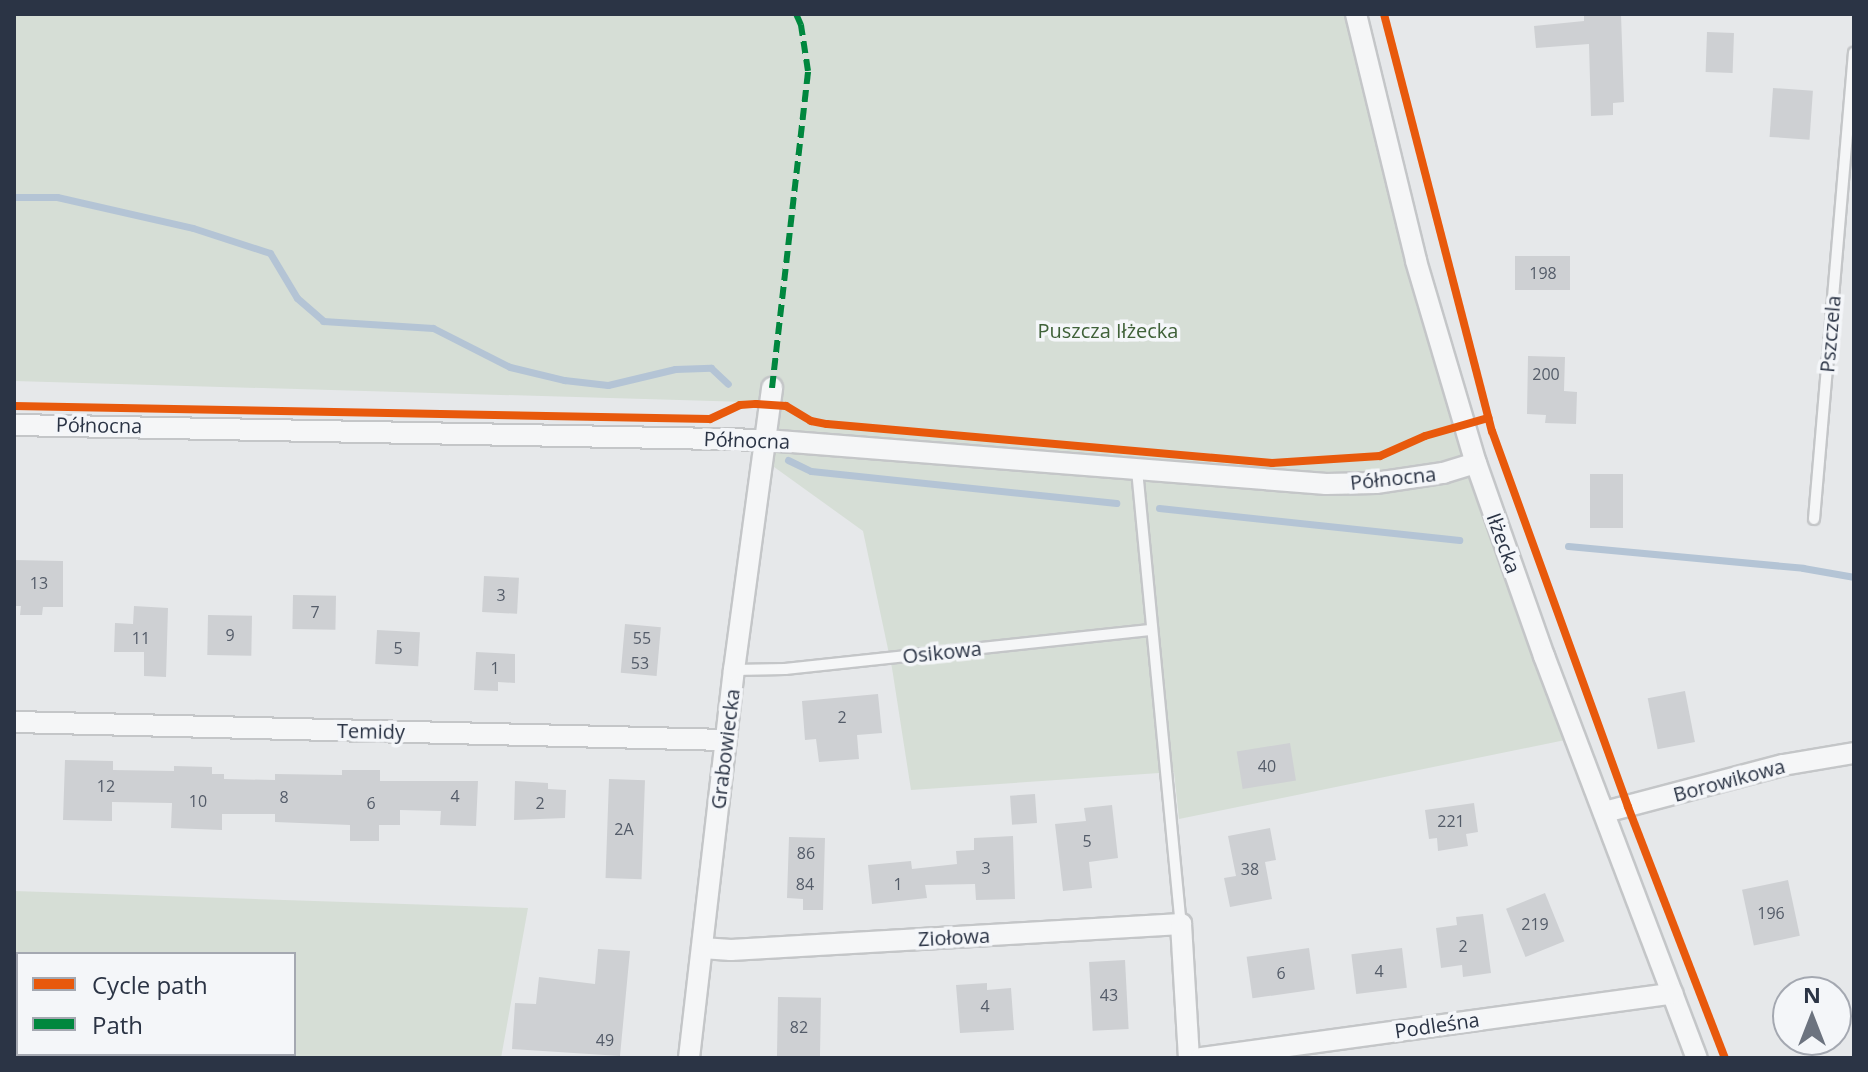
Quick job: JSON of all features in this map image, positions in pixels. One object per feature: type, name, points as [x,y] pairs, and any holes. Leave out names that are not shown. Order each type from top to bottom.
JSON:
[{"type":"street","name":"Iłżecka","points":[[1356,14],[1416,261],[1476,463],[1697,1058]]},
{"type":"street","name":"Grabowiecka","points":[[689,1058],[734,670],[772,388]]},
{"type":"street","name":"Północna","points":[[14,425],[766,440],[1326,484],[1376,483],[1443,473],[1476,463]]},
{"type":"street","name":"Temidy","points":[[15,722],[726,740]]},
{"type":"street","name":"Borowikowa","points":[[1605,812],[1783,765],[1854,753]]},
{"type":"street","name":"Ziołowa","points":[[702,948],[731,950],[1181,924]]},
{"type":"street","points":[[1181,924],[1189,1058]]},
{"type":"street","name":"Podleśna","points":[[1201,1058],[1673,993]]},
{"type":"lane","name":"Pszczela","points":[[1814,519],[1854,53]]},
{"type":"lane","points":[[1137,470],[1150,630],[1181,924]]},
{"type":"lane","name":"Osikowa","points":[[734,670],[785,669],[1150,630]]},
{"type":"green space","name":"Puszcza Iłżecka","points":[[14,14],[1356,14],[1416,261],[1575,738],[1179,819],[1174,772],[911,790],[892,668],[863,531],[763,459],[784,403],[14,381]]},
{"type":"green space","points":[[14,891],[528,908],[501,1058],[14,1058]]},
{"type":"building","points":[[1584,14],[1621,14],[1624,102],[1613,103],[1613,115],[1591,116],[1589,44],[1536,48],[1534,26],[1584,21]]},
{"type":"building","points":[[1707,32],[1734,33],[1733,73],[1706,72]]},
{"type":"building","points":[[1773,88],[1813,91],[1809,140],[1770,137]]},
{"type":"building","points":[[1515,256],[1570,256],[1570,290],[1515,290]]},
{"type":"building","points":[[1528,356],[1565,357],[1564,391],[1577,392],[1576,424],[1545,423],[1546,415],[1527,414]]},
{"type":"building","points":[[1590,474],[1623,474],[1623,528],[1590,528]]},
{"type":"building","points":[[14,560],[63,561],[63,607],[43,607],[42,615],[20,615],[21,606],[14,606]]},
{"type":"building","points":[[484,576],[519,578],[517,614],[482,612]]},
{"type":"building","points":[[293,595],[336,596],[335,630],[292,629]]},
{"type":"building","points":[[134,606],[168,608],[166,677],[144,676],[144,652],[114,652],[115,623],[133,624]]},
{"type":"building","points":[[208,615],[252,616],[251,656],[207,655]]},
{"type":"building","points":[[625,624],[661,627],[657,676],[621,673]]},
{"type":"building","points":[[377,630],[420,632],[418,666],[375,664]]},
{"type":"building","points":[[476,652],[515,654],[515,683],[498,682],[498,691],[474,690]]},
{"type":"building","points":[[1685,691],[1695,742],[1658,749],[1648,698]]},
{"type":"building","points":[[878,694],[882,733],[857,735],[859,759],[819,762],[816,739],[805,740],[802,701]]},
{"type":"building","points":[[1290,743],[1296,781],[1243,789],[1237,751]]},
{"type":"building","points":[[65,760],[113,761],[113,770],[174,771],[174,766],[212,767],[212,774],[224,774],[224,779],[275,780],[275,774],[342,775],[342,770],[380,770],[380,781],[478,781],[476,826],[440,825],[441,811],[400,810],[400,825],[379,825],[379,841],[350,841],[350,825],[275,822],[275,814],[222,814],[222,830],[171,828],[172,803],[112,802],[112,821],[63,820]]},
{"type":"building","points":[[609,779],[645,780],[642,879],[606,878]]},
{"type":"building","points":[[515,781],[548,783],[548,789],[566,790],[565,818],[514,820]]},
{"type":"building","points":[[1035,794],[1037,823],[1012,825],[1010,796]]},
{"type":"building","points":[[1474,803],[1478,832],[1466,834],[1468,846],[1438,851],[1437,838],[1429,839],[1425,810]]},
{"type":"building","points":[[1112,805],[1118,858],[1089,862],[1092,888],[1063,891],[1055,824],[1086,821],[1084,808]]},
{"type":"building","points":[[1270,828],[1276,860],[1265,862],[1272,899],[1230,907],[1224,878],[1236,876],[1228,836]]},
{"type":"building","points":[[1013,836],[1015,899],[976,900],[975,884],[925,885],[927,898],[872,904],[868,865],[911,861],[912,869],[957,864],[956,851],[974,850],[974,838]]},
{"type":"building","points":[[789,837],[825,838],[823,910],[803,910],[803,899],[787,898]]},
{"type":"building","points":[[1788,880],[1800,936],[1754,946],[1742,890]]},
{"type":"building","points":[[1545,893],[1564,941],[1526,957],[1506,909]]},
{"type":"building","points":[[1483,914],[1491,973],[1463,977],[1462,965],[1441,968],[1436,928],[1457,925],[1456,917]]},
{"type":"building","points":[[1309,948],[1315,990],[1252,998],[1247,957]]},
{"type":"building","points":[[1402,948],[1407,988],[1356,994],[1351,954]]},
{"type":"building","points":[[598,949],[630,951],[620,1056],[512,1049],[515,1003],[536,1004],[539,977],[595,984]]},
{"type":"building","points":[[1125,960],[1129,1029],[1093,1031],[1089,962]]},
{"type":"building","points":[[987,983],[987,990],[1011,988],[1014,1030],[960,1033],[956,985]]},
{"type":"building","points":[[778,997],[821,998],[820,1058],[777,1057]]},
{"type":"waterway","points":[[14,197],[57,197],[193,228],[270,253],[297,298],[323,321],[433,328],[510,367],[564,380],[608,385],[675,369],[711,368],[728,384]]},
{"type":"waterway","points":[[788,460],[811,471],[1116,503]]},
{"type":"waterway","points":[[1159,508],[1459,540]]},
{"type":"waterway","points":[[1568,546],[1803,568],[1854,577]]},
{"type":"marked path","points":[[772,388],[808,71],[801,25],[796,14]]},
{"type":"cycle path","points":[[1384,14],[1492,431],[1628,807],[1725,1058]]},
{"type":"cycle path","points":[[14,406],[710,419],[740,405],[756,404],[786,406],[811,421],[827,424],[1272,463],[1380,456],[1425,436],[1488,418]]}]
